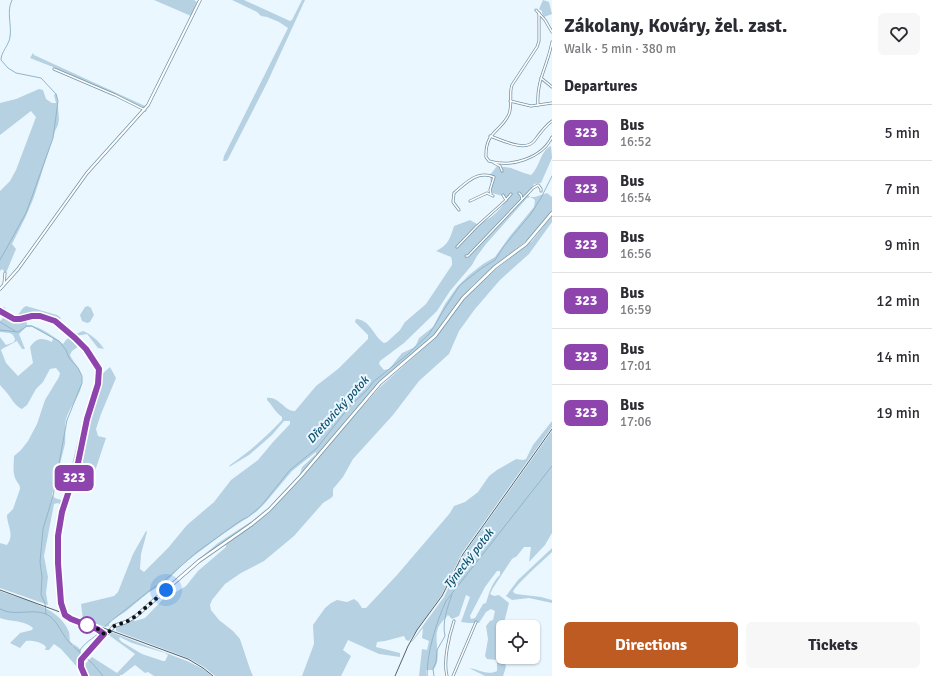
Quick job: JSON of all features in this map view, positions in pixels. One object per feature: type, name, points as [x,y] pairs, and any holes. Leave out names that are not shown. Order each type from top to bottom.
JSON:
[{"type":"main road","points":[[85,676],[80,665],[83,658],[104,634],[108,633],[114,626],[126,622],[136,616],[199,561],[252,524],[269,510],[301,476],[380,383],[435,336],[463,298],[495,267],[526,244],[552,213]]},
{"type":"street","points":[[0,289],[18,269],[88,173],[145,110],[153,98],[200,0]]},
{"type":"street","points":[[536,10],[552,32]]},
{"type":"street","points":[[502,171],[500,166],[488,160],[486,155],[490,136],[509,114],[512,85],[535,51],[538,44],[539,13]]},
{"type":"street","points":[[538,105],[538,86],[552,42]]},
{"type":"street","points":[[54,69],[145,110]]},
{"type":"street","points":[[541,78],[552,87]]},
{"type":"street","points":[[510,101],[531,106],[552,104]]},
{"type":"street","points":[[490,136],[518,146],[528,146],[534,142],[539,134],[552,121]]},
{"type":"street","points":[[491,162],[500,163],[530,158],[549,144],[552,137]]},
{"type":"street","points":[[459,210],[453,202],[454,193],[476,176],[486,174],[494,177],[490,190],[492,195],[487,193],[482,194],[470,201]]},
{"type":"street","points":[[466,256],[468,256],[536,186],[540,187],[541,191]]},
{"type":"street","points":[[519,193],[522,199]]},
{"type":"street","points":[[457,247],[511,194]]},
{"type":"street","points":[[503,195],[506,198],[505,201]]},
{"type":"street","points":[[4,286],[5,273]]},
{"type":"street","points":[[0,311],[14,319],[40,316],[55,321],[86,349],[99,369],[98,384],[87,419],[78,463],[62,512],[58,536],[58,563],[61,603],[65,615],[71,619],[97,629],[104,634]]},
{"type":"street","points":[[448,676],[445,667],[454,620]]},
{"type":"street","points":[[454,676],[476,622]]},
{"type":"shaded area","points":[[154,0],[194,0],[197,2],[191,16]]},
{"type":"shaded area","points":[[232,0],[244,0],[290,21],[292,20],[302,0],[305,0],[267,83],[228,159],[223,161],[224,156],[288,28],[279,22],[261,16],[257,12]]},
{"type":"shaded area","points":[[543,0],[549,2],[552,14],[544,17],[542,11],[539,9]]},
{"type":"shaded area","points":[[33,53],[34,55],[145,106],[144,108],[30,58]]},
{"type":"shaded area","points":[[39,89],[43,90],[46,99],[52,103],[56,103],[54,95],[56,93],[59,119],[58,125],[34,197],[12,244],[16,249],[6,273],[2,269],[0,271],[0,191],[10,181],[16,170],[36,117],[31,111],[0,135],[0,103],[16,99]]},
{"type":"shaded area","points":[[551,146],[552,158],[541,183],[534,184],[528,195],[530,197],[535,197],[547,193],[552,197],[552,211],[530,238],[494,266],[473,285],[454,307],[434,335],[378,385],[281,496],[252,523],[193,564],[218,543],[252,521],[269,507],[300,474],[302,467],[316,454],[316,452],[292,471],[256,512],[223,534],[183,564],[167,581],[148,593],[125,612],[112,620],[109,626],[105,627],[83,619],[81,604],[114,596],[118,592],[133,554],[146,531],[141,554],[140,569],[144,572],[168,548],[187,525],[214,502],[231,480],[258,460],[290,424],[290,421],[284,421],[272,435],[249,455],[229,467],[257,444],[282,420],[282,417],[277,413],[267,398],[275,399],[291,411],[295,411],[316,386],[338,369],[368,339],[368,335],[355,322],[356,319],[365,322],[380,340],[384,343],[387,342],[400,330],[405,322],[426,304],[452,265],[451,257],[436,251],[448,241],[454,226],[470,220],[477,224],[486,221],[497,212],[506,201],[506,197],[492,193],[490,175],[497,166],[511,168],[531,175],[547,148]],"holes":[[[530,197],[534,199],[534,207],[495,257],[469,275],[457,287],[445,304],[433,327],[419,338],[413,348],[402,353],[389,369],[384,370],[379,364],[380,361],[404,343],[437,311],[450,291],[472,265],[486,244],[527,198]]]},
{"type":"shaded area","points":[[552,215],[552,222],[529,254],[500,280],[475,309],[459,331],[449,354],[419,381],[393,415],[353,459],[343,477],[333,489],[333,496],[323,503],[294,536],[264,561],[241,573],[225,584],[212,600],[210,605],[211,610],[219,620],[233,631],[240,639],[253,676],[215,676],[204,667],[188,658],[116,631],[116,627],[118,626],[133,620],[135,621],[145,618],[169,593],[176,592],[186,586],[198,571],[226,547],[226,545],[224,545],[225,544],[253,525],[270,511],[302,477],[380,387],[436,337],[464,299],[496,269],[532,241]]},
{"type":"shaded area","points":[[26,306],[57,315],[61,318],[58,320],[73,333],[76,334],[83,331],[95,338],[104,349],[98,348],[87,334],[76,336],[96,360],[99,369],[74,337],[58,323],[41,316],[13,319],[0,311],[0,308],[4,307],[16,316]]},
{"type":"shaded area","points":[[88,306],[91,308],[94,315],[90,322],[87,323],[82,321],[80,315],[85,307]]},
{"type":"shaded area","points":[[4,317],[17,320],[26,320],[27,325],[41,329],[63,344],[70,337],[79,346],[72,351],[70,355],[81,373],[82,380],[78,395],[66,419],[65,444],[52,495],[61,500],[64,497],[86,408],[86,414],[69,486],[57,527],[61,505],[58,503],[54,504],[44,556],[48,577],[46,593],[48,605],[0,588],[0,543],[7,545],[9,541],[11,534],[7,515],[13,509],[20,489],[14,474],[14,456],[28,441],[37,424],[45,400],[60,373],[56,368],[50,369],[27,405],[22,409],[17,406],[0,385],[0,337],[6,345],[14,342],[15,339],[10,333],[0,332],[0,321]],"holes":[[[26,327],[32,327],[53,338],[52,342],[45,339],[40,339],[32,344],[30,347],[33,363],[18,376],[6,363],[1,350],[17,341],[22,349],[25,349],[19,334]]]},
{"type":"shaded area","points":[[110,367],[116,378],[96,429],[98,436],[106,438],[88,492],[78,487],[71,486],[78,463],[87,419],[100,376]]},
{"type":"shaded area","points":[[552,421],[552,427],[462,553],[441,596],[409,641],[406,640],[404,636],[377,642],[376,647],[400,653],[400,657],[379,654],[348,640],[343,650],[351,656],[341,676],[302,676],[314,644],[313,625],[325,608],[337,600],[347,602],[354,599],[362,608],[366,608],[397,575],[450,513],[454,506],[465,502],[478,492],[489,476],[497,470],[516,459],[526,459],[533,445]]},
{"type":"shaded area","points":[[552,431],[552,533],[545,545],[529,562],[531,547],[524,547],[517,556],[512,559],[490,594],[494,596],[499,595],[509,603],[505,620],[496,620],[496,660],[487,659],[485,656],[488,639],[486,626],[493,620],[495,611],[491,609],[486,612],[479,623],[461,622],[470,597],[466,595],[459,616],[452,619],[448,615],[438,628],[438,656],[436,666],[433,670],[426,670],[426,676],[419,676],[422,649],[427,650],[429,641],[422,638],[423,628],[411,642],[444,597],[464,554]],"holes":[[[497,571],[500,571],[500,575],[493,584],[486,603],[483,604],[475,618],[471,619],[470,616],[485,587]]]},
{"type":"shaded area","points":[[552,548],[552,552],[515,588],[513,592],[516,594],[552,600],[552,603],[529,598],[512,600],[506,596],[518,580]]},
{"type":"shaded area","points":[[0,591],[39,605],[57,616],[64,623],[69,632],[70,641],[81,651],[77,664],[78,668],[61,649],[54,644],[49,650],[45,650],[46,647],[44,645],[34,641],[26,641],[20,648],[10,643],[20,633],[32,630],[33,628],[22,622],[0,618]]},
{"type":"shaded area","points":[[111,632],[187,661],[203,669],[212,676],[154,676],[148,672],[145,673],[135,665],[120,676],[87,676],[84,665],[92,657],[117,673],[135,654],[110,636]],"holes":[[[120,637],[132,643],[165,653],[168,655],[165,661],[163,661],[142,654],[119,639]]]},
{"type":"shaded area","points":[[497,664],[505,664],[506,667],[503,676],[485,676],[469,668],[487,673],[497,671]]},
{"type":"waterway","points":[[0,260],[26,213],[33,194],[53,138],[58,101],[56,94],[41,78],[16,73],[8,68],[1,60],[2,54],[10,37],[9,9],[12,0]]},
{"type":"waterway","name":"Dřetovický potok","points":[[105,626],[165,580],[197,552],[240,521],[248,517],[261,506],[290,470],[317,448],[349,407],[368,389],[373,382],[407,355],[429,334],[460,285],[495,260],[504,246],[530,215],[541,198],[552,176]]},
{"type":"waterway","points":[[0,322],[15,331]]},
{"type":"waterway","points":[[0,330],[18,332],[27,326],[32,326],[59,341],[82,376],[82,383],[67,420],[53,496],[43,529],[40,562],[42,577],[41,595],[45,603],[46,614]]},
{"type":"waterway","name":"Týnecký potok","points":[[427,676],[427,667],[433,638],[446,601],[552,466]]},
{"type":"waterway","points":[[434,676],[433,669],[436,662],[437,650],[445,636],[445,621],[452,595]]},
{"type":"waterway","points":[[0,609],[17,613],[41,612],[46,614],[54,620],[72,645]]},
{"type":"waterway","name":"Dřetovický potok","points":[[79,652],[100,632]]},
{"type":"waterway","points":[[74,647],[93,664],[103,676]]},
{"type":"railway","points":[[395,676],[408,646],[417,630],[442,596],[463,554],[552,429]]},
{"type":"railway","points":[[0,590],[188,659],[213,676]]},
{"type":"bus line","name":"323","points":[[0,311],[14,319],[40,316],[55,321],[86,349],[99,369],[100,376],[87,419],[78,463],[62,512],[58,545],[59,587],[61,603],[65,615],[71,619],[100,630],[104,634],[81,660],[80,663],[85,676]]},
{"type":"route","points":[[87,625],[86,624],[100,630],[104,634],[108,633],[114,626],[126,622],[136,616],[166,590]]}]
